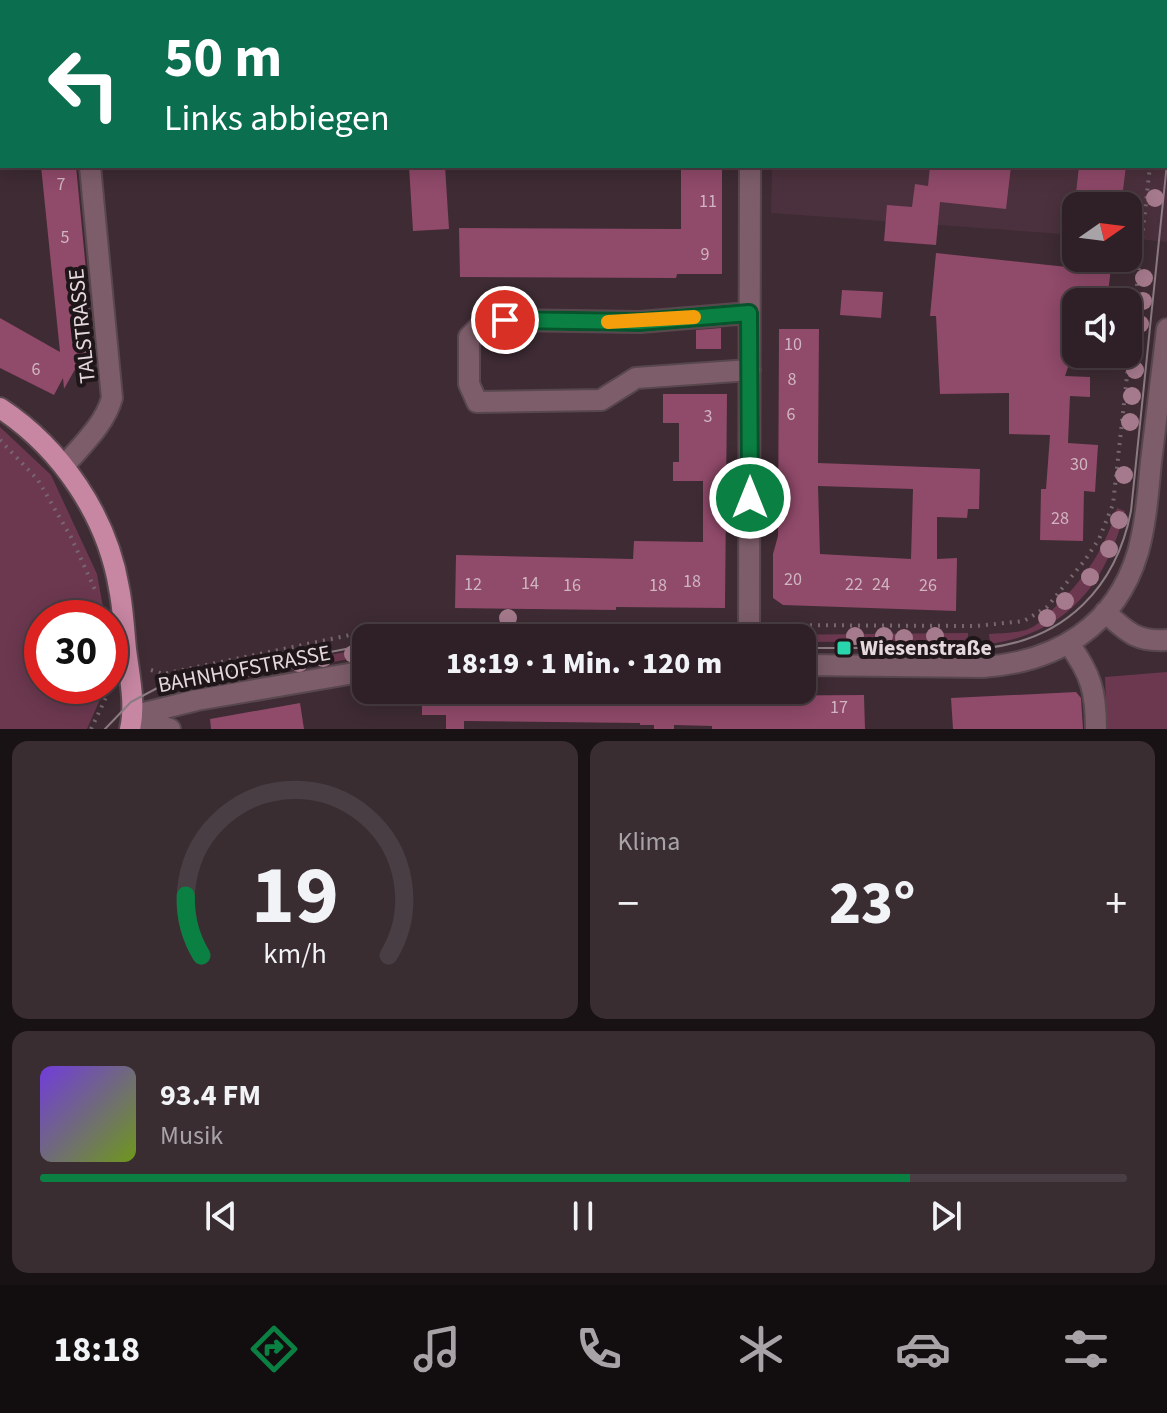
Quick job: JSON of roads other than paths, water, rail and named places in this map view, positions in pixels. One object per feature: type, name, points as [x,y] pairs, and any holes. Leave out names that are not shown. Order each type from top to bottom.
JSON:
[{"type":"main road","points":[[0,408],[16,419],[64,466],[93,511],[108,546],[119,586],[121,676],[131,722]]},
{"type":"street","name":"TALSTRASSE","points":[[64,466],[101,421],[112,398],[90,168]]},
{"type":"street","points":[[750,168],[750,624]]},
{"type":"street","points":[[749,313],[640,322],[505,320],[480,326],[469,337],[469,384],[477,402],[601,400],[636,378],[750,370]]},
{"type":"street","points":[[816,665],[999,666],[1039,658],[1069,644],[1087,630],[1124,587],[1141,541],[1167,329]]},
{"type":"street","points":[[1105,612],[1136,637],[1146,641],[1167,640]]},
{"type":"street","points":[[1069,644],[1080,658],[1093,687],[1096,729]]},
{"type":"street","name":"BAHNHOFSTRASSE","points":[[131,722],[211,697],[352,673]]},
{"type":"street","points":[[131,722],[170,729]]},
{"type":"tram line","points":[[816,648],[987,648],[1015,643],[1063,621],[1083,605],[1099,586],[1124,539],[1131,511],[1166,168]]},
{"type":"tram line","points":[[105,729],[131,702],[163,685],[352,648]]},
{"type":"place","name":"Wiesenstraße","points":[[844,648]]}]
